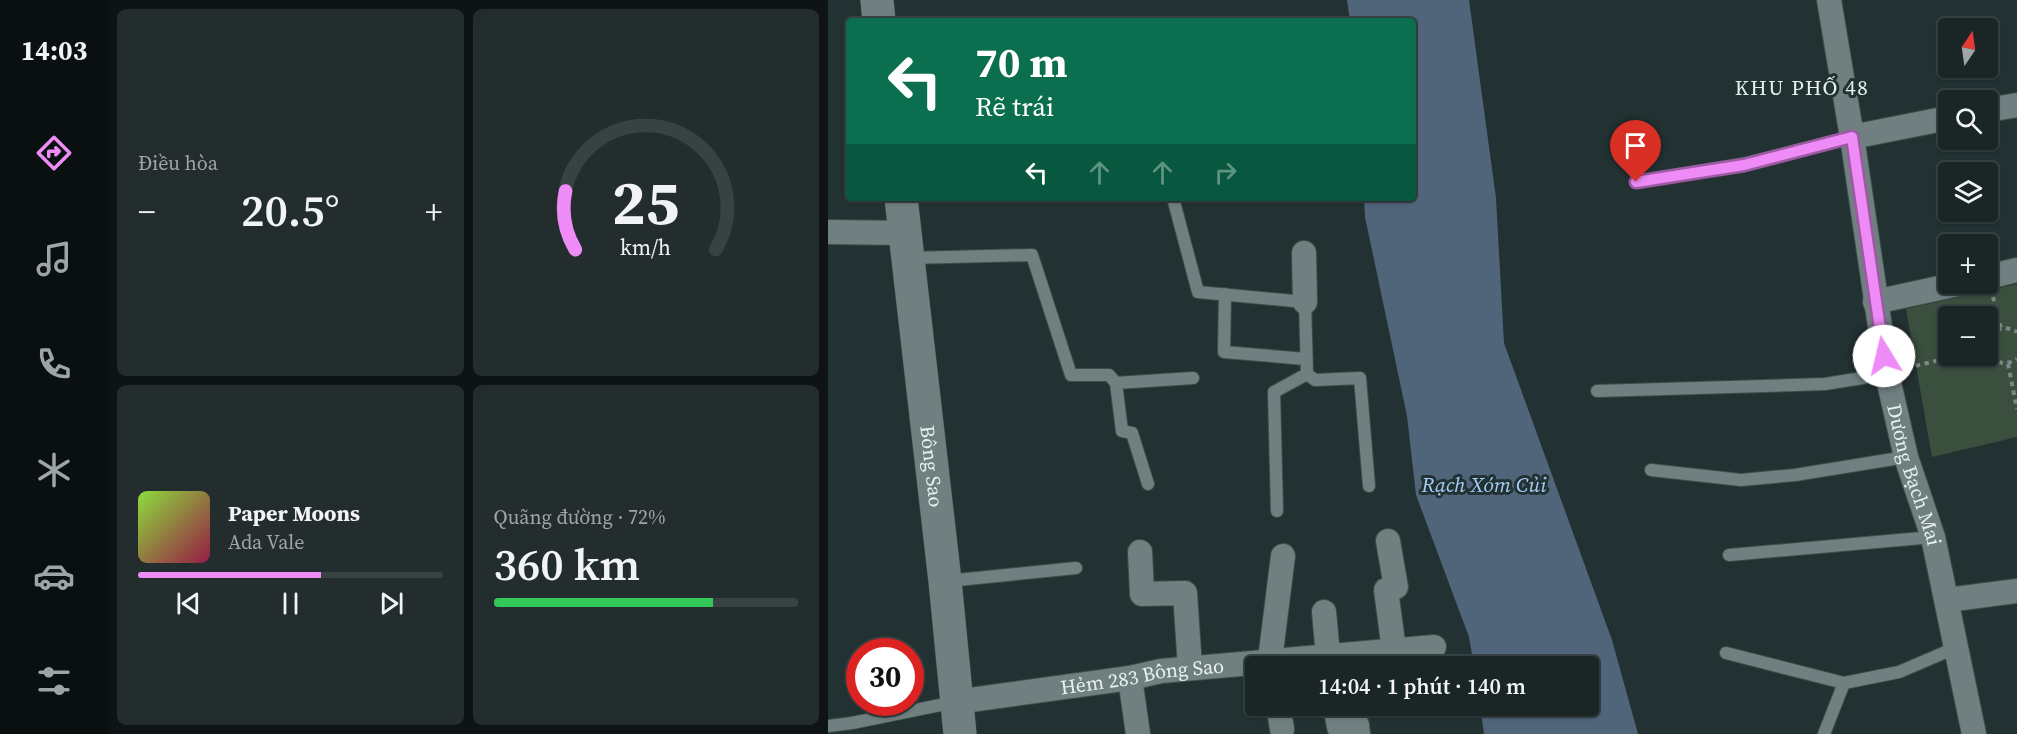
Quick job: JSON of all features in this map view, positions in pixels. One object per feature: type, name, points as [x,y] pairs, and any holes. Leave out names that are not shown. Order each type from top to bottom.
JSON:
[{"type":"street","points":[[876,0],[879,18]]},
{"type":"street","name":"Dương Bạch Mai","points":[[1828,0],[1852,137],[1887,374],[1906,458],[1933,537],[1974,734]]},
{"type":"street","points":[[1998,108],[2017,105]]},
{"type":"street","points":[[1852,137],[1938,120]]},
{"type":"street","name":"Bông Sao","points":[[901,201],[945,581],[960,734]]},
{"type":"street","points":[[828,232],[907,246]]},
{"type":"street","points":[[1304,253],[1305,302]]},
{"type":"street","points":[[1998,275],[2017,270]]},
{"type":"street","points":[[1875,302],[1938,288]]},
{"type":"street","points":[[1388,541],[1396,587],[1386,590],[1394,650]]},
{"type":"street","points":[[1140,552],[1142,594],[1185,593],[1190,668]]},
{"type":"street","points":[[1271,656],[1283,556]]},
{"type":"street","points":[[1947,600],[2017,591]]},
{"type":"street","points":[[1324,612],[1328,656]]},
{"type":"street","name":"Hẻm 283 Bông Sao","points":[[1354,656],[1434,647]]},
{"type":"street","name":"Hẻm 283 Bông Sao","points":[[956,702],[1130,678],[1161,671],[1245,665]]},
{"type":"street","points":[[1130,678],[1138,734]]},
{"type":"street","points":[[1280,716],[1282,729]]},
{"type":"street","points":[[1337,716],[1339,727],[1357,724],[1358,734]]},
{"type":"lane","points":[[1636,182],[1744,165],[1852,137]]},
{"type":"lane","points":[[1174,201],[1198,292],[1305,302],[1307,374],[1315,380],[1360,378],[1369,486]]},
{"type":"lane","points":[[907,246],[1032,255],[1071,375],[1109,375],[1116,383],[1122,431],[1132,434],[1148,484]]},
{"type":"lane","points":[[1225,294],[1224,352],[1306,359]]},
{"type":"lane","points":[[1277,512],[1274,392],[1307,374]]},
{"type":"lane","points":[[1597,391],[1825,384],[1887,374]]},
{"type":"lane","points":[[1116,383],[1193,378]]},
{"type":"lane","points":[[1651,470],[1741,480],[1806,474],[1906,458]]},
{"type":"lane","points":[[1729,555],[1933,537]]},
{"type":"lane","points":[[945,581],[1076,568]]},
{"type":"lane","points":[[1726,653],[1844,683],[1899,672],[1955,648]]},
{"type":"lane","points":[[1824,734],[1844,683]]},
{"type":"lane","points":[[828,726],[956,702]]},
{"type":"path","points":[[1992,294],[2001,328]]},
{"type":"path","points":[[1998,330],[2011,328],[2017,332]]},
{"type":"path","points":[[1998,362],[2008,364],[2017,359]]},
{"type":"path","points":[[1887,374],[1938,361]]},
{"type":"path","points":[[2008,364],[2017,409]]},
{"type":"green space","points":[[2017,284],[2017,437],[1932,457],[1906,309],[1973,294],[1998,294],[1998,288]]},
{"type":"water","name":"Rạch Xóm Củi","points":[[1347,0],[1469,0],[1496,198],[1504,343],[1612,640],[1638,734],[1484,734],[1482,716],[1599,716],[1599,656],[1472,656],[1469,637],[1416,495],[1407,416],[1365,217],[1364,201],[1416,201],[1416,18],[1350,18]]},
{"type":"district","name":"KHU PHỐ 48","points":[[1802,88]]},
{"type":"route","points":[[1636,182],[1744,165],[1852,137],[1884,356]]}]
